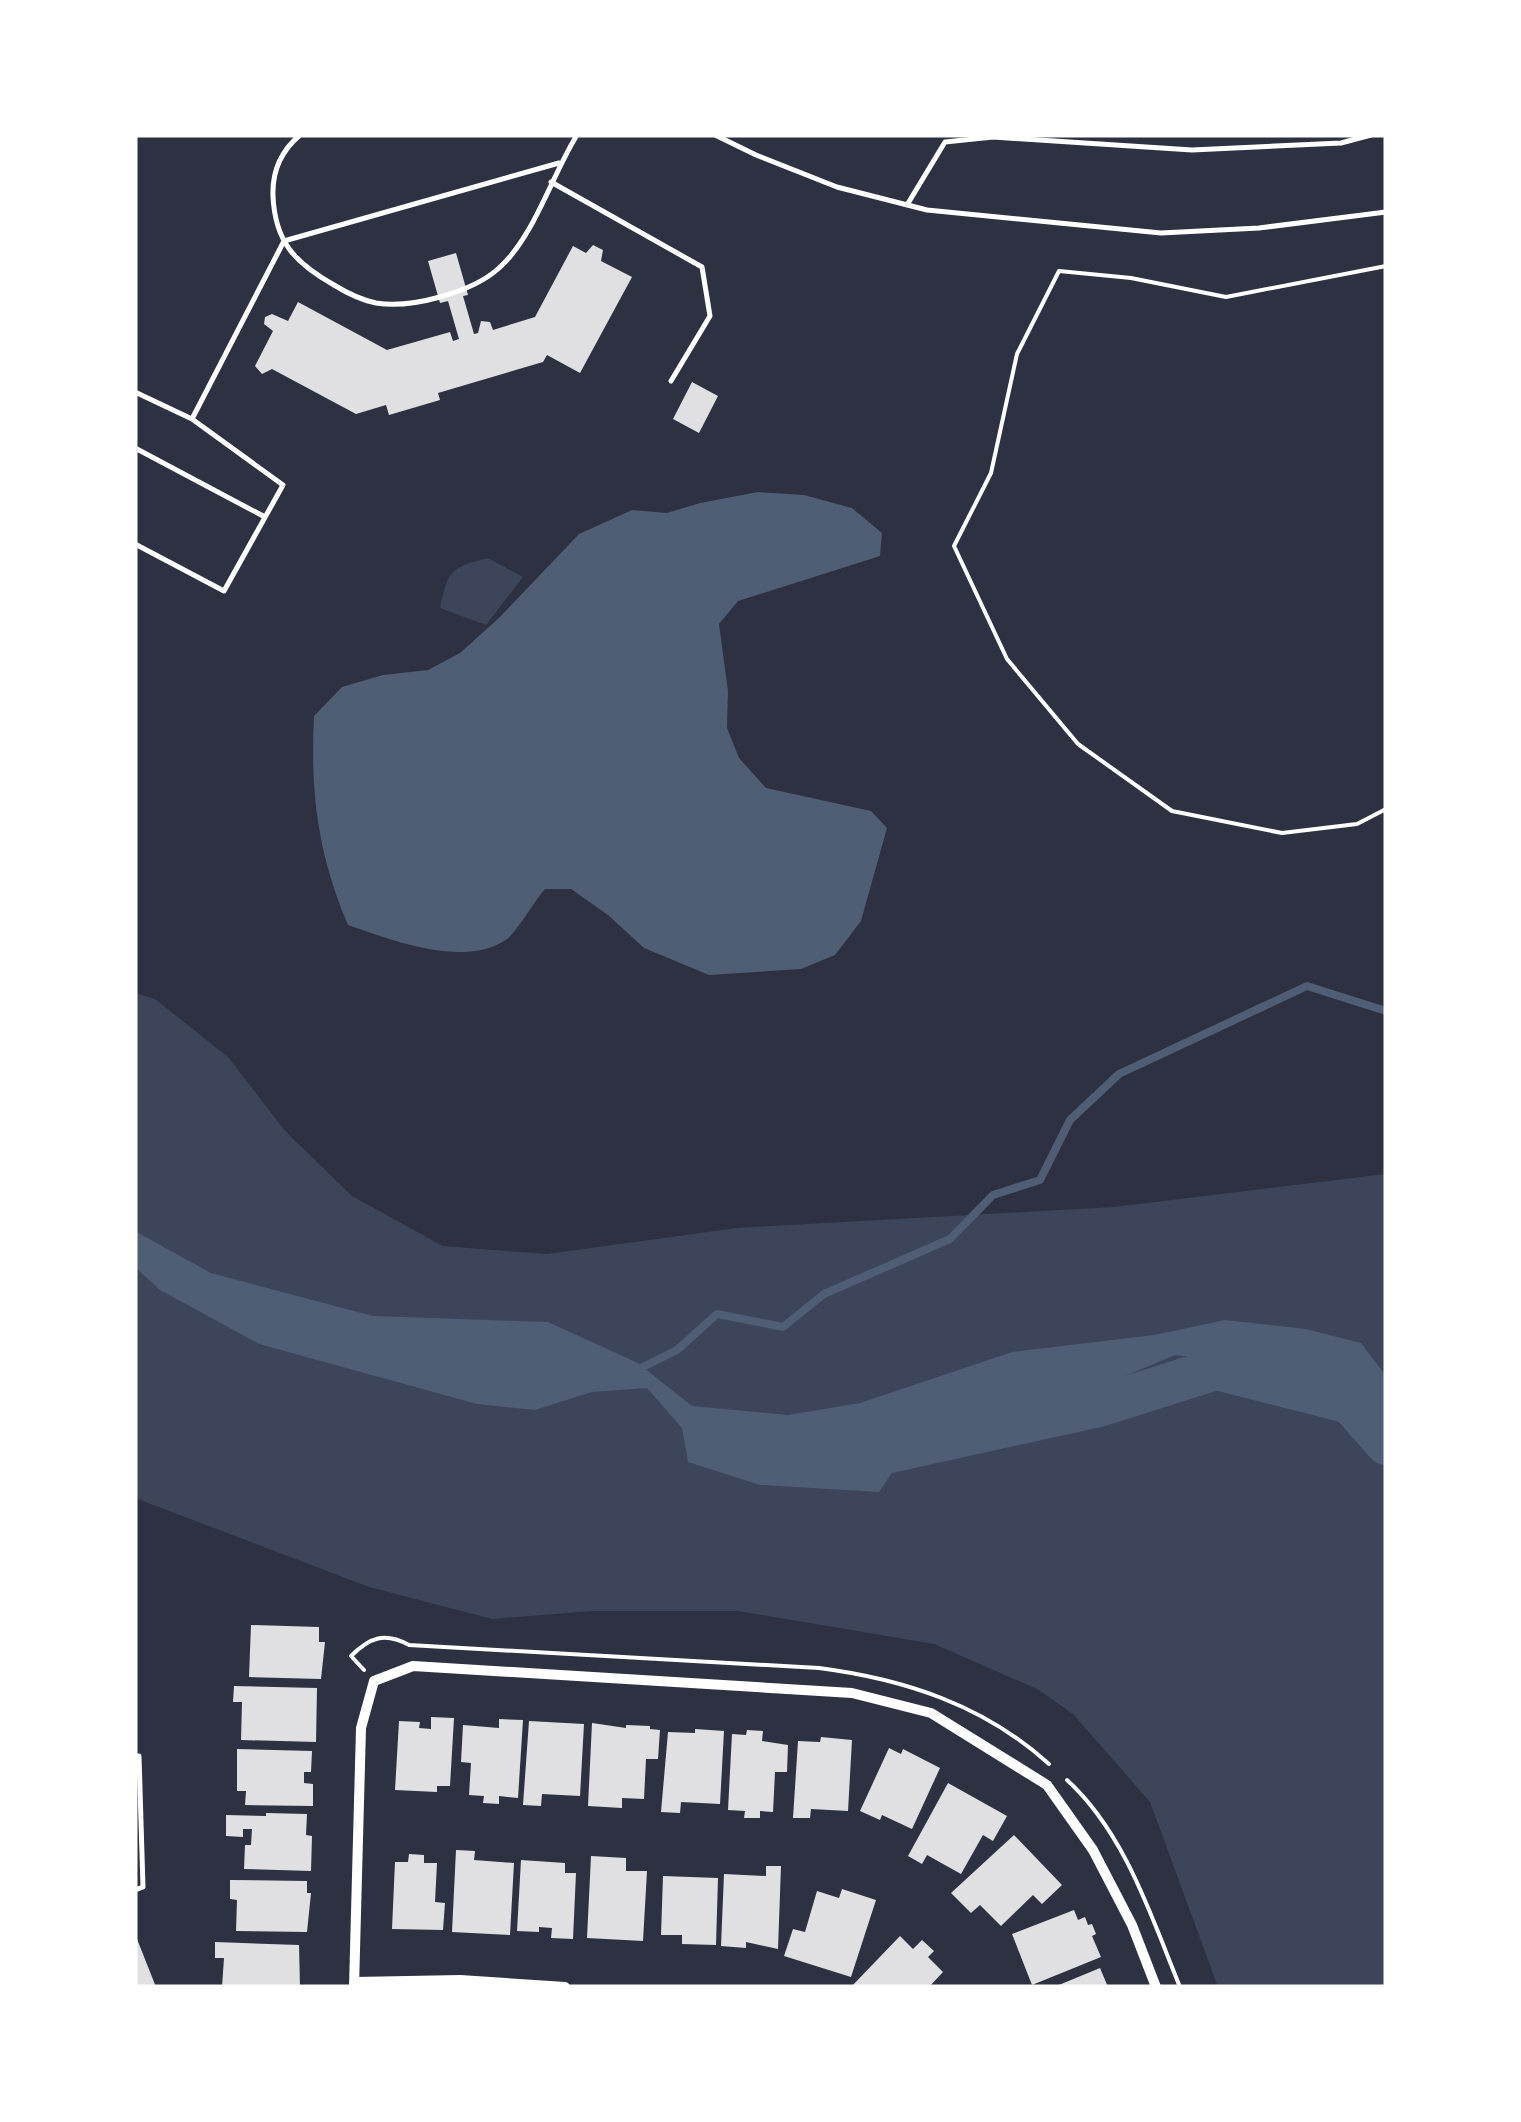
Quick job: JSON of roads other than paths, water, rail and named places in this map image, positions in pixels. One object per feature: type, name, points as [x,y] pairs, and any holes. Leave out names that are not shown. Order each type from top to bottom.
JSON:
[{"type":"street","points":[[565,1987],[460,1980],[355,1984],[361,1728],[374,1681],[412,1666],[852,1693],[931,1712],[1046,1785],[1093,1850],[1132,1925],[1156,1987]]},
{"type":"lane","points":[[300,135],[280,158],[273,179],[274,214],[284,241],[303,268],[350,294],[378,304],[450,295],[500,268],[513,252],[576,135]]},
{"type":"lane","points":[[715,135],[756,156],[838,187],[926,210],[1162,233],[1259,228],[1386,212]]},
{"type":"lane","points":[[907,205],[946,142],[993,137],[1192,150],[1341,143],[1371,135]]},
{"type":"lane","points":[[192,420],[284,241],[561,162]]},
{"type":"lane","points":[[551,182],[702,266],[710,316],[672,381]]},
{"type":"lane","points":[[135,392],[192,420],[283,485],[224,591],[135,544]]},
{"type":"lane","points":[[135,448],[265,517]]},
{"type":"lane","points":[[135,1756],[140,1756],[143,1887],[135,1890]]},
{"type":"waterway","points":[[637,1370],[677,1350],[717,1314],[783,1327],[824,1294],[950,1239],[993,1195],[1040,1180],[1070,1120],[1119,1074],[1307,986],[1386,1011]]},
{"type":"waterway","points":[[890,1452],[1099,1406],[1216,1369],[1350,1403],[1386,1444]]}]
